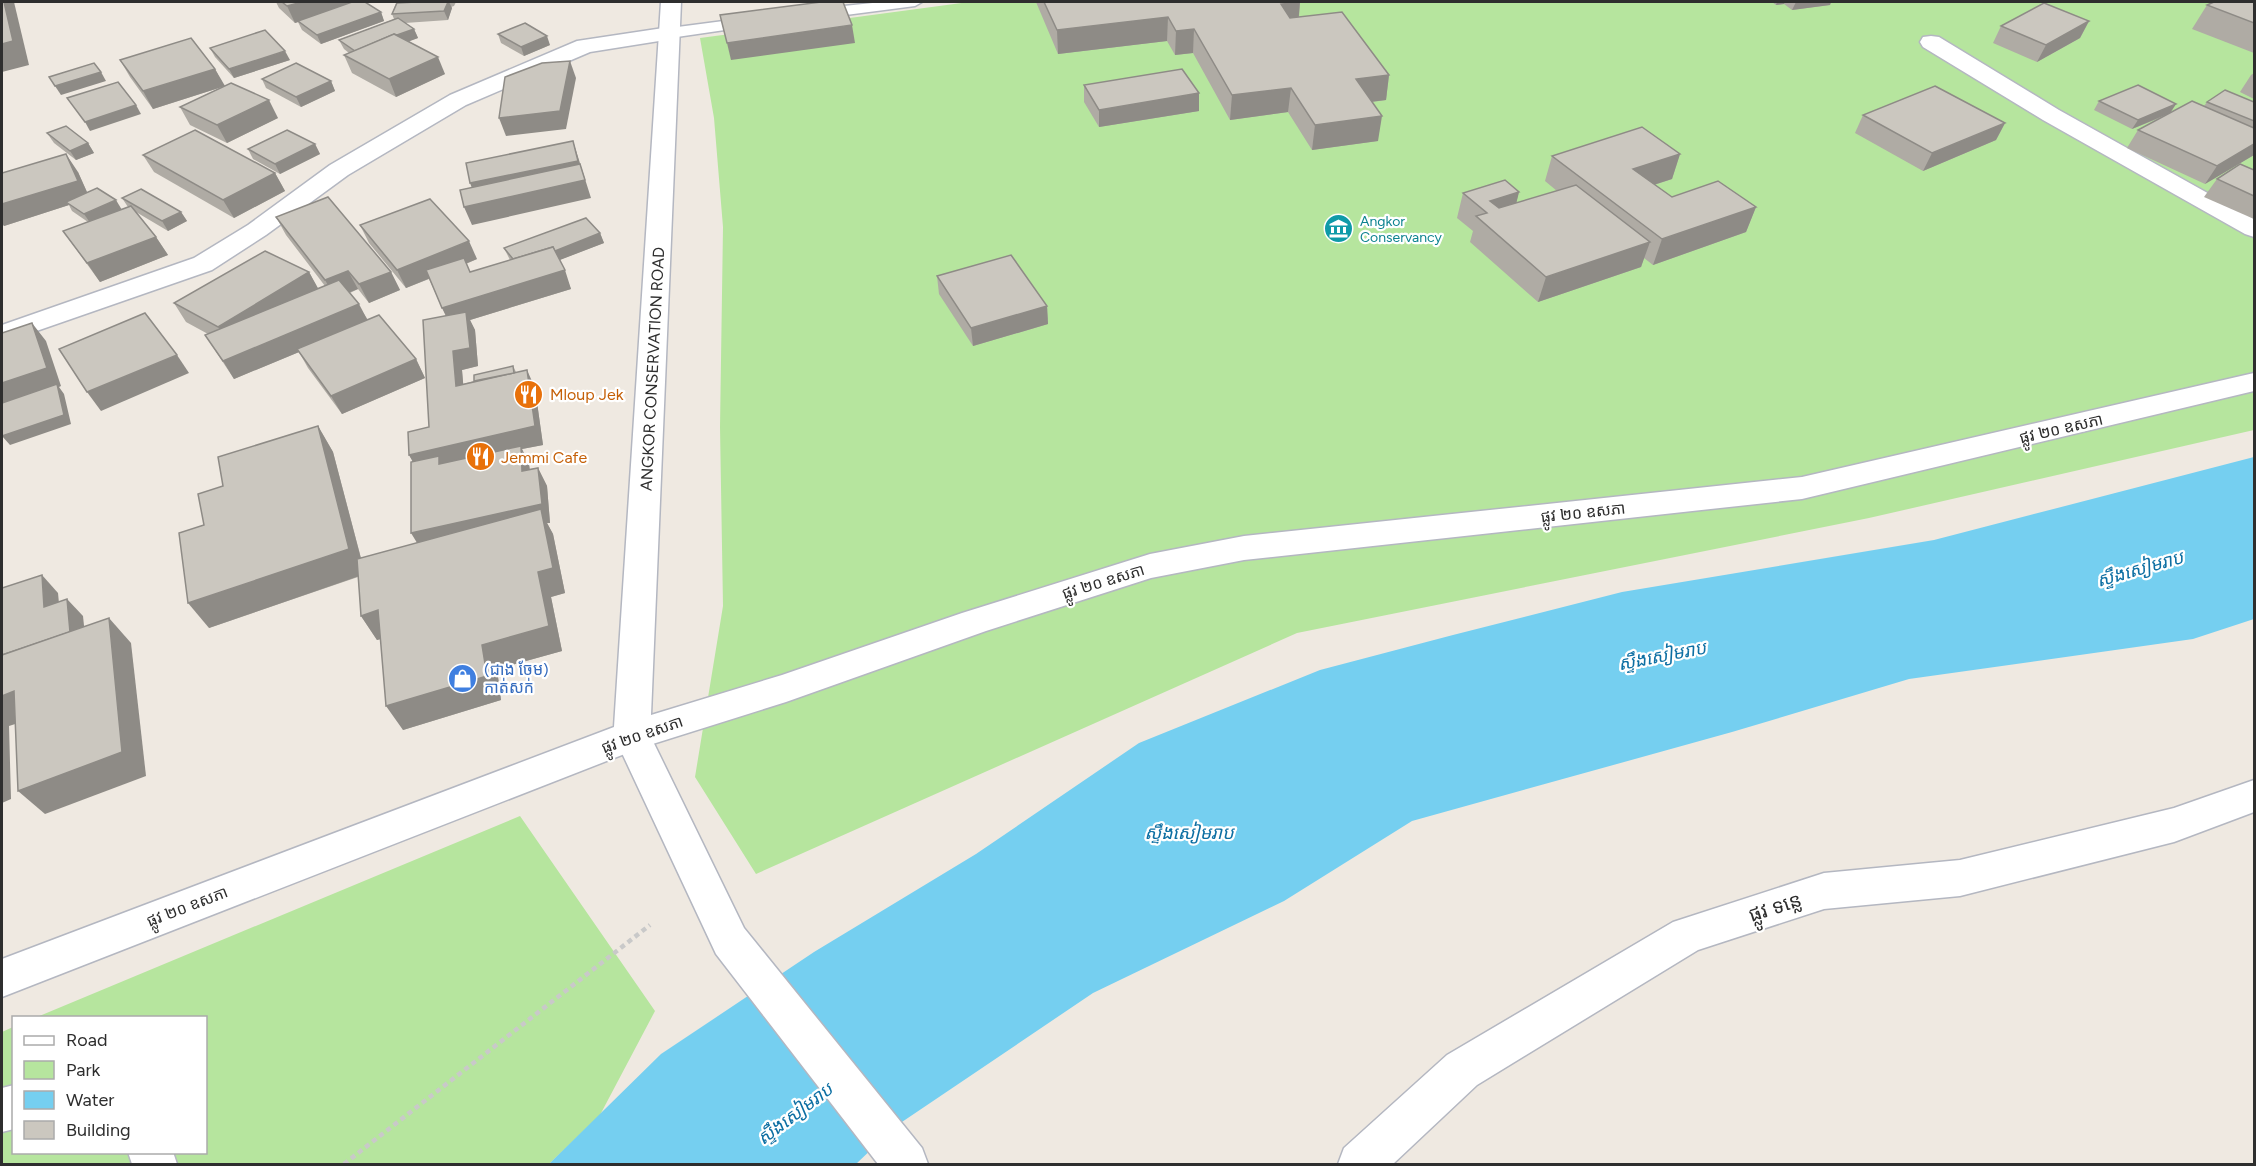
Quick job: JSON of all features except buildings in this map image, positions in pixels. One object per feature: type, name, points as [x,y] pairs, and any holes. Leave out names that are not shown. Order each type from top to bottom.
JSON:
[{"type":"street","name":"ANGKOR CONSERVATION ROAD","points":[[632,736],[672,2]]},
{"type":"street","points":[[2,333],[203,264],[257,230],[339,171],[458,100],[585,46],[670,33]]},
{"type":"street","points":[[1931,42],[2051,115],[2254,228]]},
{"type":"street","name":"ផ្លូវ ២០ ឧសភា","points":[[2,978],[632,736],[786,688],[974,622],[1150,566],[1244,548],[1802,488],[2254,382]]},
{"type":"street","points":[[632,736],[730,941],[906,1164]]},
{"type":"street","name":"ផ្លូវ ទន្លេ","points":[[1360,1164],[1462,1070],[1687,935],[1824,891],[1960,878],[2174,825],[2254,796]]},
{"type":"lane","points":[[801,16],[915,2]]},
{"type":"lane","points":[[670,33],[767,20]]},
{"type":"path","points":[[344,1164],[650,925]]},
{"type":"green space","points":[[969,2],[2254,2],[2254,430],[1869,518],[1297,633],[756,874],[695,777],[723,606],[720,427],[723,227],[714,118],[700,38]]},
{"type":"green space","points":[[520,816],[655,1011],[600,1115],[549,1164],[2,1164],[2,1032],[12,1027],[12,1154],[207,1154],[207,1016],[39,1016]]},
{"type":"water","name":"ស្ទឹងសៀមរាប","points":[[2254,457],[2254,619],[2193,639],[1909,679],[1732,732],[1412,821],[1284,901],[1093,993],[896,1126],[856,1164],[549,1164],[661,1054],[814,952],[976,854],[1139,743],[1320,670],[1453,635],[1622,592],[1934,540]]},
{"type":"place","name":"Angkor Conservancy","points":[[1339,229]]},
{"type":"place","name":"Mloup Jek","points":[[529,394]]},
{"type":"place","name":"Jemmi Cafe","points":[[480,457]]},
{"type":"place","name":"(ជាង ចែម) កាត់សក់","points":[[463,678]]}]
